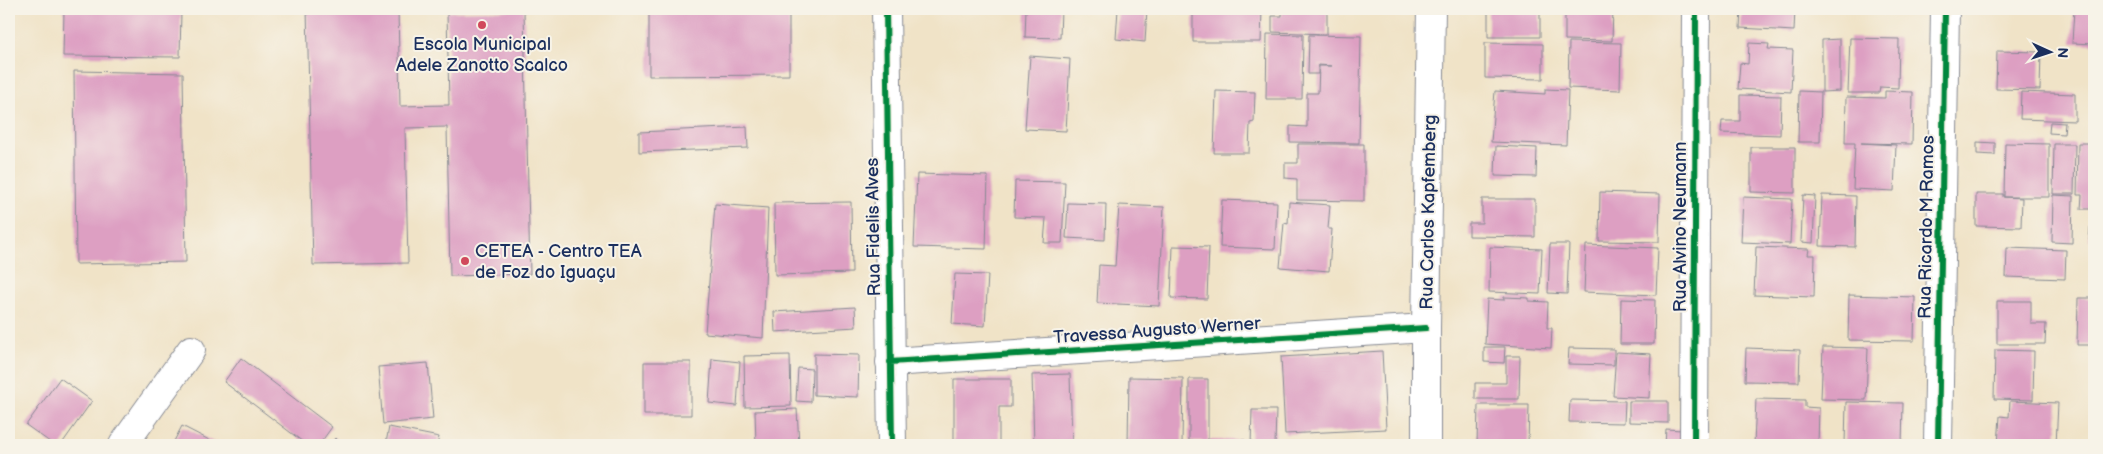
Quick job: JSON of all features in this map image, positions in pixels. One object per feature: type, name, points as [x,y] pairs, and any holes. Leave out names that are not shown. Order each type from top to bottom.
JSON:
[{"type":"street","name":"Rua Fidelis Alves","points":[[886,9],[892,445]]},
{"type":"street","name":"Rua Carlos Kapfemberg","points":[[1426,445],[1431,9]]},
{"type":"street","name":"Rua Alvino Neumann","points":[[1694,445],[1696,9]]},
{"type":"street","name":"Rua Ricardo M Ramos","points":[[1938,445],[1945,9]]},
{"type":"street","name":"Travessa Augusto Werner","points":[[890,362],[1426,328]]},
{"type":"street","points":[[123,445],[191,350]]},
{"type":"building","points":[[307,9],[398,9],[400,106],[449,105],[447,12],[524,10],[530,274],[450,276],[447,127],[405,128],[408,263],[313,265]]},
{"type":"building","points":[[649,9],[789,9],[789,75],[649,76]]},
{"type":"building","points":[[1026,9],[1061,9],[1060,38],[1025,37]]},
{"type":"building","points":[[1118,9],[1147,9],[1145,42],[1116,39]]},
{"type":"building","points":[[1193,9],[1262,9],[1261,42],[1193,42]]},
{"type":"building","points":[[1282,9],[1327,9],[1327,34],[1272,32],[1272,16],[1282,16]]},
{"type":"building","points":[[1488,9],[1540,9],[1540,37],[1488,37]]},
{"type":"building","points":[[1565,9],[1613,9],[1612,41],[1565,40]]},
{"type":"building","points":[[1741,9],[1795,9],[1794,31],[1740,28]]},
{"type":"building","points":[[2074,9],[2094,9],[2094,44],[2072,43]]},
{"type":"building","points":[[64,10],[181,11],[180,57],[63,56]]},
{"type":"building","points":[[1267,34],[1303,35],[1302,99],[1266,99]]},
{"type":"building","points":[[1309,35],[1361,36],[1359,143],[1290,142],[1290,126],[1307,127],[1307,93],[1318,93],[1319,66],[1332,66],[1318,65],[1318,74],[1308,74]]},
{"type":"building","points":[[1850,38],[1899,39],[1898,88],[1880,87],[1879,93],[1848,93]]},
{"type":"building","points":[[1840,39],[1840,91],[1822,92],[1822,40]]},
{"type":"building","points":[[1569,42],[1621,43],[1620,90],[1568,88]]},
{"type":"building","points":[[1485,43],[1543,44],[1543,79],[1485,78]]},
{"type":"building","points":[[1749,43],[1769,44],[1768,49],[1793,50],[1791,92],[1738,89],[1740,63],[1748,64]]},
{"type":"building","points":[[1997,51],[2041,52],[2040,90],[1996,89]]},
{"type":"building","points":[[1030,56],[1070,59],[1066,131],[1025,129]]},
{"type":"building","points":[[74,71],[183,73],[186,262],[76,264]]},
{"type":"building","points":[[1545,89],[1568,90],[1566,145],[1491,142],[1495,91],[1545,94]]},
{"type":"building","points":[[1216,91],[1255,92],[1254,122],[1250,123],[1249,153],[1214,153]]},
{"type":"building","points":[[1799,91],[1821,92],[1820,142],[1798,142]]},
{"type":"building","points":[[1885,91],[1913,92],[1912,144],[1861,143],[1896,145],[1894,191],[1853,189],[1855,143],[1845,143],[1846,97],[1885,98]]},
{"type":"building","points":[[2021,92],[2075,94],[2075,121],[2020,119]]},
{"type":"building","points":[[1740,95],[1781,96],[1780,135],[1721,133],[1722,121],[1740,121]]},
{"type":"building","points":[[2050,122],[2065,123],[2064,134],[2049,133]]},
{"type":"building","points":[[747,127],[748,148],[639,152],[639,132]]},
{"type":"building","points":[[1977,142],[1995,143],[1995,155],[1977,154]]},
{"type":"building","points":[[2005,143],[2049,144],[2049,197],[2004,197]]},
{"type":"building","points":[[2078,143],[2094,143],[2094,209],[2081,209],[2082,195],[2077,195]]},
{"type":"building","points":[[1298,144],[1364,144],[1364,201],[1297,200],[1297,179],[1285,178],[1285,163],[1298,163]]},
{"type":"building","points":[[2054,144],[2075,144],[2074,194],[2053,194]]},
{"type":"building","points":[[1496,146],[1537,148],[1536,177],[1495,176]]},
{"type":"building","points":[[1751,147],[1795,147],[1795,193],[1751,192]]},
{"type":"building","points":[[917,174],[988,176],[986,249],[914,247]]},
{"type":"building","points":[[1015,181],[1065,182],[1062,243],[1044,243],[1046,218],[1014,217]]},
{"type":"building","points":[[1600,192],[1660,194],[1659,242],[1599,241]]},
{"type":"building","points":[[1976,194],[2003,194],[2003,197],[2022,198],[2021,227],[1976,226]]},
{"type":"building","points":[[1803,195],[1815,196],[1813,243],[1801,242]]},
{"type":"building","points":[[1822,195],[1856,196],[1855,247],[1820,246]]},
{"type":"building","points":[[2053,195],[2073,196],[2072,243],[2052,242]]},
{"type":"building","points":[[1743,197],[1792,199],[1790,244],[1741,242]]},
{"type":"building","points":[[1482,199],[1535,199],[1535,237],[1469,236],[1469,223],[1482,223]]},
{"type":"building","points":[[1222,200],[1277,202],[1275,249],[1220,247]]},
{"type":"building","points":[[851,202],[852,273],[775,275],[774,203]]},
{"type":"building","points":[[1289,202],[1330,205],[1328,229],[1332,229],[1329,271],[1280,267],[1284,223],[1288,224]]},
{"type":"building","points":[[1068,203],[1106,204],[1105,240],[1066,238]]},
{"type":"building","points":[[715,204],[768,208],[763,338],[705,333]]},
{"type":"building","points":[[1119,205],[1164,207],[1159,306],[1097,303],[1099,265],[1115,266]]},
{"type":"building","points":[[2090,227],[2094,227],[2094,240],[2089,240]]},
{"type":"building","points":[[1550,244],[1569,244],[1567,294],[1548,293]]},
{"type":"building","points":[[1586,245],[1658,248],[1656,295],[1584,292]]},
{"type":"building","points":[[1173,246],[1209,247],[1207,299],[1171,298]]},
{"type":"building","points":[[1490,247],[1542,249],[1540,294],[1489,292]]},
{"type":"building","points":[[1756,247],[1809,249],[1808,255],[1815,255],[1814,297],[1754,295]]},
{"type":"building","points":[[2007,248],[2066,250],[2065,279],[2006,277]]},
{"type":"building","points":[[955,274],[988,275],[985,326],[952,324]]},
{"type":"building","points":[[1849,295],[1915,297],[1914,341],[1848,340]]},
{"type":"building","points":[[1504,297],[1529,298],[1529,301],[1548,302],[1547,328],[1552,328],[1551,348],[1485,344],[1487,299],[1504,300]]},
{"type":"building","points":[[2078,298],[2094,298],[2094,345],[2077,345]]},
{"type":"building","points":[[1621,299],[1655,300],[1654,344],[1620,344]]},
{"type":"building","points":[[1997,301],[2031,301],[2031,324],[2046,324],[2045,344],[1997,344]]},
{"type":"building","points":[[855,307],[856,327],[775,332],[774,312]]},
{"type":"building","points":[[1484,347],[1505,347],[1504,363],[1484,362]]},
{"type":"building","points":[[1823,347],[1868,348],[1866,400],[1821,399]]},
{"type":"building","points":[[1569,348],[1614,349],[1614,365],[1568,364]]},
{"type":"building","points":[[1746,348],[1800,350],[1799,382],[1745,381]]},
{"type":"building","points":[[1995,350],[2034,351],[2033,400],[1994,399]]},
{"type":"building","points":[[1382,351],[1386,429],[1285,434],[1281,357]]},
{"type":"building","points":[[1616,352],[1651,354],[1649,398],[1613,396]]},
{"type":"building","points":[[814,354],[859,355],[858,397],[814,395]]},
{"type":"building","points":[[790,355],[791,406],[745,407],[744,356]]},
{"type":"building","points":[[1506,356],[1520,356],[1519,399],[1475,399],[1475,383],[1506,383]]},
{"type":"building","points":[[241,358],[332,427],[319,445],[307,445],[224,382]]},
{"type":"building","points":[[712,359],[740,362],[737,406],[709,403]]},
{"type":"building","points":[[644,362],[691,362],[691,415],[644,415]]},
{"type":"building","points":[[428,363],[433,419],[383,424],[378,367]]},
{"type":"building","points":[[798,368],[812,369],[811,402],[796,401]]},
{"type":"building","points":[[1070,374],[1072,445],[1034,445],[1032,375]]},
{"type":"building","points":[[1129,377],[1183,378],[1182,445],[1128,445]]},
{"type":"building","points":[[60,378],[92,401],[61,445],[54,445],[26,425]]},
{"type":"building","points":[[954,379],[1011,379],[1011,407],[999,407],[999,445],[954,445]]},
{"type":"building","points":[[1189,379],[1208,379],[1208,441],[1189,441]]},
{"type":"building","points":[[1756,399],[1805,400],[1805,407],[1819,408],[1818,445],[1754,445]]},
{"type":"building","points":[[1570,400],[1625,401],[1624,423],[1569,422]]},
{"type":"building","points":[[1629,401],[1668,401],[1668,423],[1629,422]]},
{"type":"building","points":[[2010,401],[2058,403],[2056,445],[1998,445],[2000,416],[2009,417]]},
{"type":"building","points":[[1846,402],[1903,403],[1902,445],[1845,445]]},
{"type":"building","points":[[1478,405],[1529,405],[1528,445],[1477,445]]},
{"type":"building","points":[[2093,405],[2094,445],[2091,445]]},
{"type":"building","points":[[797,409],[799,445],[756,445],[755,411]]},
{"type":"building","points":[[1252,410],[1276,410],[1275,445],[1251,445]]},
{"type":"building","points":[[182,426],[219,445],[172,445]]},
{"type":"building","points":[[389,427],[439,437],[437,445],[386,443]]},
{"type":"building","points":[[1666,429],[1682,430],[1681,445],[1665,445]]},
{"type":"building","points":[[335,438],[344,445],[330,445]]},
{"type":"building","points":[[1209,440],[1245,440],[1245,445],[1209,445]]},
{"type":"cycle path","points":[[886,9],[892,445]]},
{"type":"cycle path","points":[[1694,445],[1696,9]]},
{"type":"cycle path","points":[[1938,445],[1945,9]]},
{"type":"cycle path","points":[[890,362],[1426,328]]},
{"type":"place","name":"Escola Municipal Adele Zanotto Scalco","points":[[482,25]]},
{"type":"place","name":"CETEA - Centro TEA de Foz do Iguaçu","points":[[465,261]]}]
